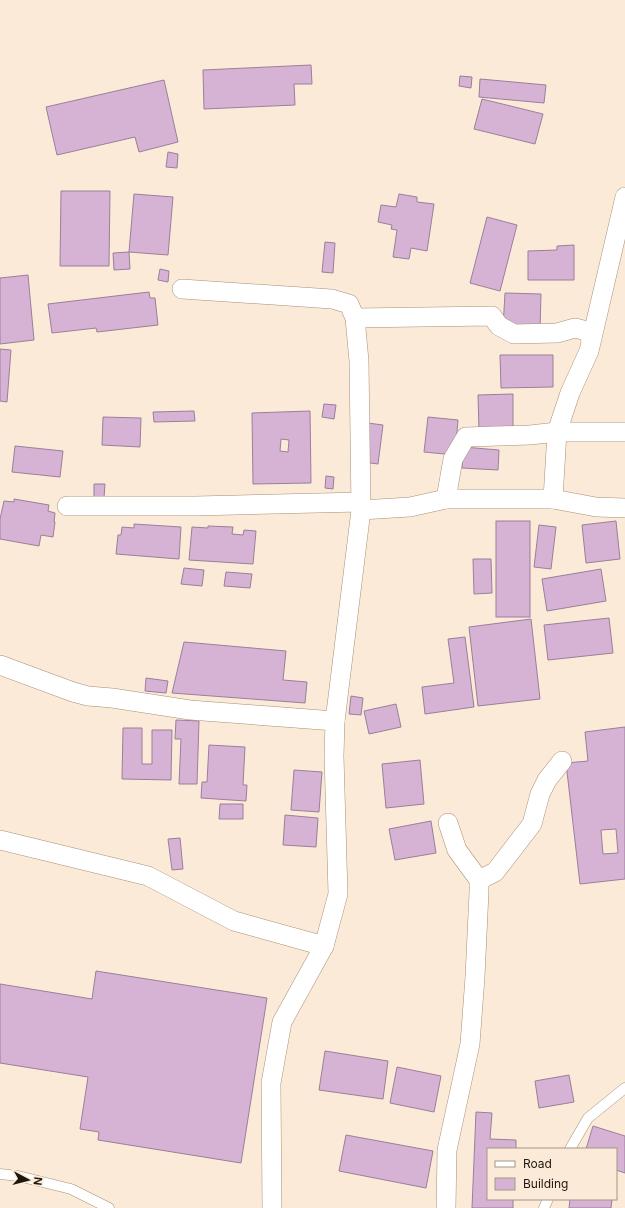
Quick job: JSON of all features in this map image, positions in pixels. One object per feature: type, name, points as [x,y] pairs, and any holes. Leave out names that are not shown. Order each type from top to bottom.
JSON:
[{"type":"street","points":[[553,499],[557,432],[570,393],[589,351],[625,197]]},
{"type":"street","points":[[182,289],[332,299],[349,304],[355,318],[359,361],[361,506],[335,721],[334,756],[338,894],[324,946],[282,1022],[271,1083],[272,1208]]},
{"type":"street","points":[[355,318],[492,316],[499,326],[514,334],[557,334],[575,328],[587,331],[591,339]]},
{"type":"street","points":[[446,499],[453,459],[466,437],[530,435],[557,432],[625,432]]},
{"type":"street","points":[[67,506],[410,507],[446,499],[553,499],[596,507],[625,508]]},
{"type":"street","points":[[0,665],[73,692],[88,696],[112,698],[190,710],[335,721]]},
{"type":"street","points":[[478,880],[495,872],[532,824],[540,794],[562,761]]},
{"type":"street","points":[[446,1208],[447,1150],[470,1044],[475,977],[478,880],[457,850],[448,823]]},
{"type":"street","points":[[0,840],[148,876],[234,921],[324,946]]},
{"type":"lane","points":[[571,1148],[588,1118],[625,1088]]},
{"type":"lane","points":[[0,1174],[18,1176],[71,1189],[109,1208]]},
{"type":"building","points":[[311,65],[312,84],[294,84],[295,105],[204,109],[203,70]]},
{"type":"building","points":[[460,76],[472,77],[471,88],[459,86]]},
{"type":"building","points":[[480,79],[546,85],[544,103],[479,97]]},
{"type":"building","points":[[164,80],[178,142],[139,152],[135,137],[57,155],[46,107]]},
{"type":"building","points":[[482,99],[543,114],[535,144],[474,129]]},
{"type":"building","points":[[168,152],[178,154],[177,168],[166,167]]},
{"type":"building","points":[[61,191],[110,191],[109,266],[60,266]]},
{"type":"building","points":[[134,194],[173,197],[168,255],[129,252]]},
{"type":"building","points":[[399,194],[417,197],[417,202],[434,204],[427,251],[411,248],[409,259],[393,257],[397,230],[391,229],[392,225],[378,222],[381,205],[396,207]]},
{"type":"building","points":[[487,217],[517,225],[500,291],[470,283]]},
{"type":"building","points":[[325,242],[335,243],[333,273],[322,272]]},
{"type":"building","points":[[574,245],[574,280],[528,280],[528,251],[557,250],[557,246]]},
{"type":"building","points":[[129,252],[130,269],[114,270],[113,253]]},
{"type":"building","points":[[160,269],[169,271],[168,282],[158,280]]},
{"type":"building","points":[[28,275],[34,340],[0,344],[0,278]]},
{"type":"building","points":[[149,292],[150,298],[155,298],[158,325],[97,332],[96,328],[52,333],[48,304]]},
{"type":"building","points":[[505,293],[541,294],[540,329],[503,328]]},
{"type":"building","points":[[0,349],[11,350],[7,402],[0,401]]},
{"type":"building","points":[[500,355],[553,355],[553,387],[501,388]]},
{"type":"building","points":[[513,394],[513,429],[479,430],[478,395]]},
{"type":"building","points":[[324,404],[336,405],[334,419],[322,417]]},
{"type":"building","points":[[194,411],[195,421],[154,422],[153,412]]},
{"type":"building","points":[[310,411],[311,483],[253,484],[252,413]],"holes":[[[281,439],[289,440],[288,452],[280,451]]]},
{"type":"building","points":[[103,417],[141,418],[140,447],[102,445]]},
{"type":"building","points":[[428,417],[458,420],[455,455],[424,452]]},
{"type":"building","points":[[368,423],[383,425],[378,464],[363,462]]},
{"type":"building","points":[[15,446],[63,451],[60,477],[12,472]]},
{"type":"building","points":[[463,447],[499,450],[498,470],[462,468]]},
{"type":"building","points":[[326,476],[334,477],[333,489],[325,488]]},
{"type":"building","points":[[94,484],[105,484],[104,498],[94,497]]},
{"type":"building","points":[[14,499],[49,505],[48,511],[55,513],[53,537],[41,535],[39,546],[0,539],[0,519],[4,501],[14,502]]},
{"type":"building","points":[[496,521],[530,521],[530,617],[496,617]]},
{"type":"building","points":[[616,521],[620,559],[586,563],[582,525]]},
{"type":"building","points":[[134,524],[181,527],[179,559],[116,554],[118,535],[121,535],[122,527],[134,528]]},
{"type":"building","points":[[539,525],[556,527],[551,569],[534,567]]},
{"type":"building","points":[[208,526],[233,527],[232,534],[243,535],[244,530],[256,531],[253,564],[189,560],[192,527],[208,528]]},
{"type":"building","points":[[473,559],[491,559],[492,593],[474,594]]},
{"type":"building","points":[[184,568],[204,570],[202,586],[181,584]]},
{"type":"building","points":[[601,569],[606,601],[547,611],[542,579]]},
{"type":"building","points":[[226,572],[252,574],[250,588],[224,586]]},
{"type":"building","points":[[609,618],[613,653],[548,660],[544,625]]},
{"type":"building","points":[[531,619],[540,699],[478,706],[469,627]]},
{"type":"building","points":[[465,637],[474,707],[425,714],[422,687],[454,683],[448,639]]},
{"type":"building","points":[[184,642],[286,651],[283,680],[307,682],[305,703],[172,693]]},
{"type":"building","points":[[146,678],[168,681],[166,693],[145,691]]},
{"type":"building","points":[[351,696],[363,698],[361,715],[349,714]]},
{"type":"building","points":[[396,704],[401,727],[369,734],[364,711]]},
{"type":"building","points":[[176,720],[199,721],[197,784],[179,784],[181,739],[175,739]]},
{"type":"building","points":[[625,727],[625,879],[580,884],[566,763],[588,761],[585,732]],"holes":[[[616,829],[618,853],[603,854],[601,830]]]},
{"type":"building","points":[[123,728],[142,728],[142,764],[152,764],[152,730],[172,730],[171,780],[122,779]]},
{"type":"building","points":[[209,745],[245,747],[243,785],[247,785],[246,801],[201,798],[202,782],[207,782]]},
{"type":"building","points":[[420,760],[424,804],[386,808],[382,764]]},
{"type":"building","points":[[294,770],[322,772],[319,812],[291,810]]},
{"type":"building","points":[[220,804],[243,804],[243,819],[219,819]]},
{"type":"building","points":[[285,815],[318,818],[316,847],[283,845]]},
{"type":"building","points":[[431,821],[436,853],[395,860],[389,829]]},
{"type":"building","points":[[180,838],[183,869],[172,870],[168,839]]},
{"type":"building","points":[[96,971],[267,998],[241,1163],[98,1140],[99,1132],[80,1129],[88,1077],[0,1063],[0,984],[92,999]]},
{"type":"building","points":[[325,1051],[388,1061],[383,1099],[319,1090]]},
{"type":"building","points":[[397,1067],[441,1076],[434,1112],[390,1103]]},
{"type":"building","points":[[569,1075],[574,1102],[539,1108],[535,1081]]},
{"type":"building","points":[[476,1112],[492,1113],[490,1139],[516,1140],[516,1148],[487,1148],[487,1200],[513,1200],[513,1208],[472,1208]]},
{"type":"building","points":[[593,1126],[625,1136],[625,1173],[617,1170],[617,1148],[586,1148]]},
{"type":"building","points":[[346,1135],[433,1151],[426,1188],[339,1171]]},
{"type":"building","points":[[570,1200],[612,1200],[611,1208],[569,1208]]}]
